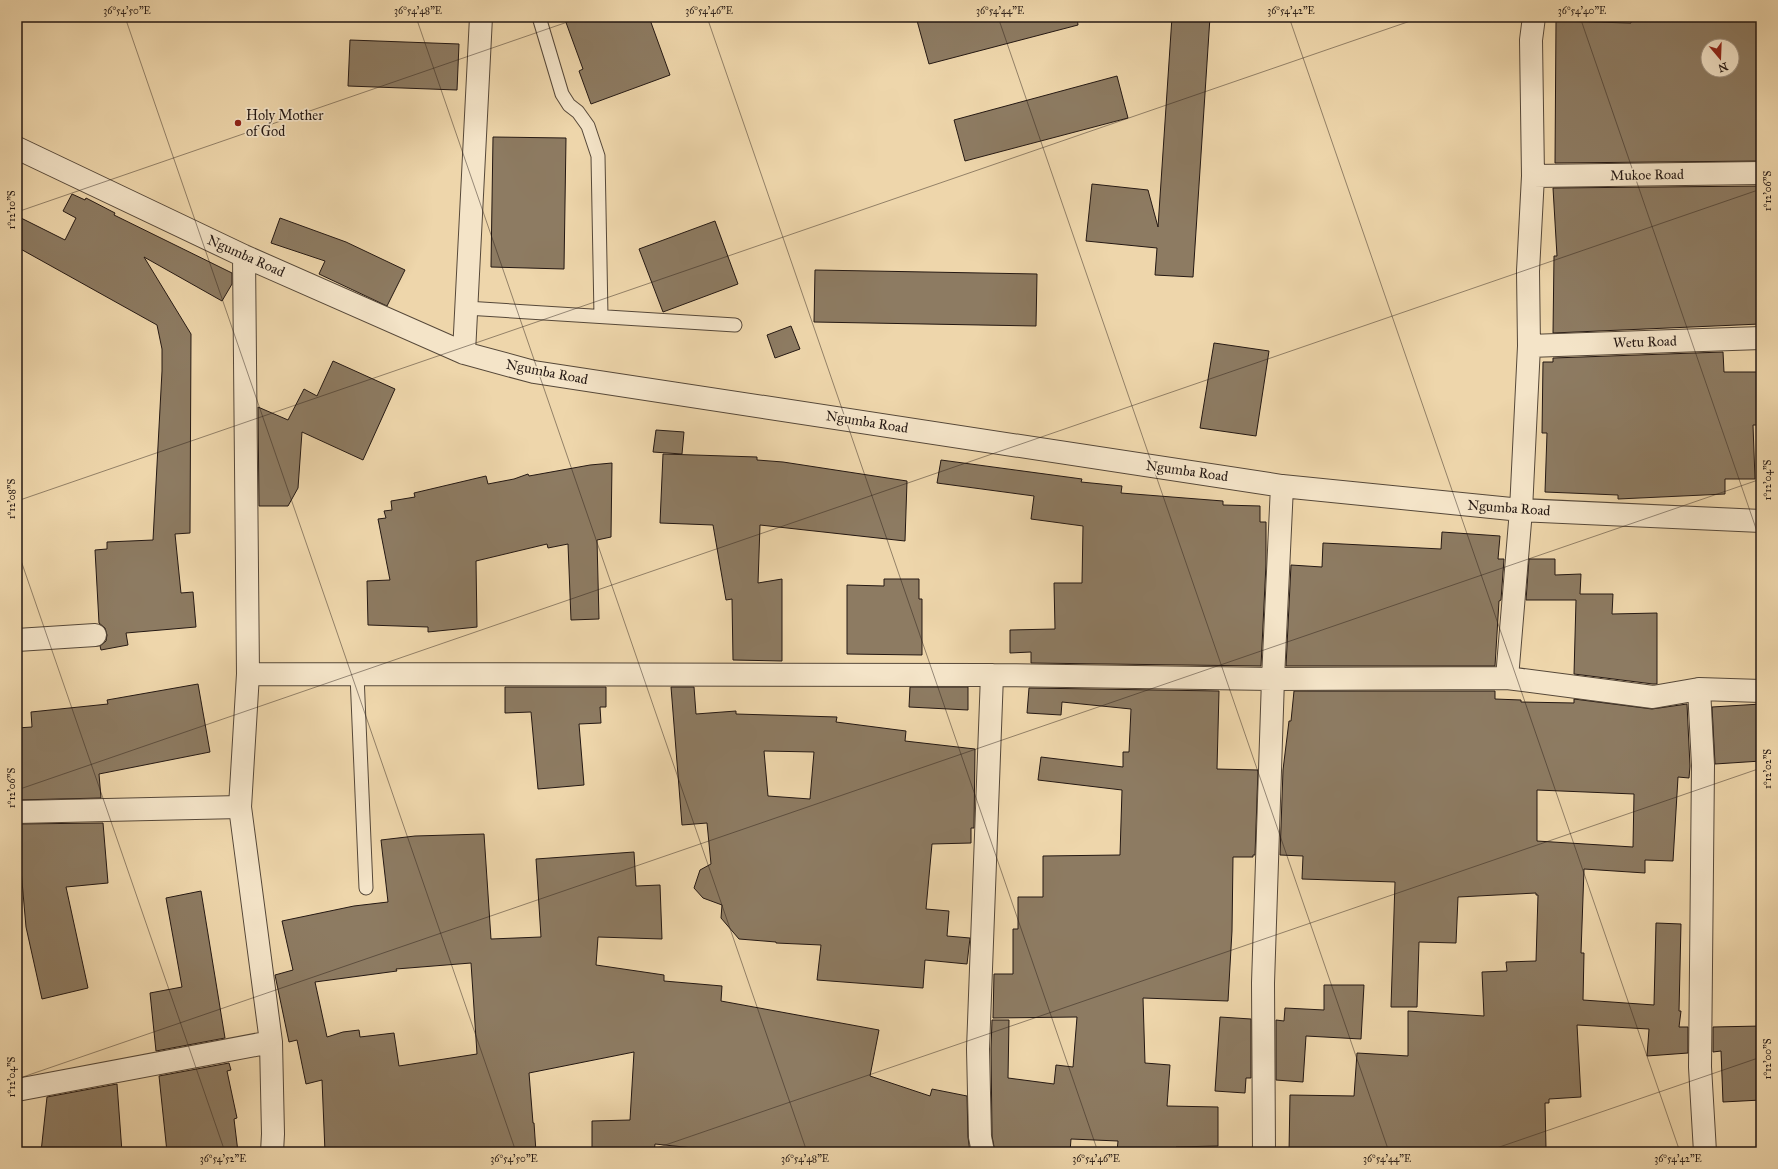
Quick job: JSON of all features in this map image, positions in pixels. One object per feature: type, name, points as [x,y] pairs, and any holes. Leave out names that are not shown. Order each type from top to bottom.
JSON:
[{"type":"street","points":[[464,353],[481,17]]},
{"type":"street","points":[[1507,678],[1521,510],[1529,346],[1528,271],[1533,176],[1531,40],[1534,17]]},
{"type":"street","name":"Ngumba Road","points":[[17,148],[244,256],[464,353],[534,372],[1282,486],[1521,510],[1761,521]]},
{"type":"street","name":"Mukoe Road","points":[[1533,176],[1761,173]]},
{"type":"street","points":[[244,256],[248,674],[240,807],[271,1042],[272,1152]]},
{"type":"street","name":"Wetu Road","points":[[1529,346],[1761,338]]},
{"type":"street","points":[[1264,1152],[1263,983],[1282,486]]},
{"type":"street","points":[[17,640],[95,635]]},
{"type":"street","points":[[248,674],[992,675],[1274,679],[1507,678],[1653,697],[1699,690],[1761,691]]},
{"type":"street","points":[[983,1152],[980,1137],[978,1049],[992,675]]},
{"type":"street","points":[[1699,690],[1703,765],[1700,1067],[1705,1152]]},
{"type":"street","points":[[17,812],[240,807]]},
{"type":"street","points":[[17,1090],[271,1042]]},
{"type":"lane","points":[[539,17],[562,94],[569,105],[578,112],[588,126],[598,156],[601,316]]},
{"type":"lane","points":[[466,308],[735,325]]},
{"type":"lane","points":[[356,675],[366,888]]},
{"type":"building","points":[[564,17],[649,17],[670,75],[591,104],[579,71],[583,69]]},
{"type":"building","points":[[916,17],[1077,17],[1078,25],[929,64]]},
{"type":"building","points":[[1172,17],[1210,17],[1193,277],[1155,275],[1157,248],[1086,241],[1092,184],[1148,190],[1158,227]]},
{"type":"building","points":[[1631,17],[1761,17],[1761,161],[1555,163],[1556,21],[1631,23]]},
{"type":"building","points":[[350,40],[459,44],[457,90],[348,86]]},
{"type":"building","points":[[1117,76],[1128,118],[965,161],[954,120]]},
{"type":"building","points":[[493,137],[566,138],[564,269],[491,267]]},
{"type":"building","points":[[1761,186],[1761,255],[1759,255],[1760,324],[1553,333],[1554,256],[1557,256],[1553,188]]},
{"type":"building","points":[[72,194],[85,200],[86,198],[115,213],[114,215],[232,273],[232,284],[222,301],[144,257],[191,334],[190,533],[175,534],[181,593],[193,592],[196,627],[126,633],[128,645],[101,650],[100,646],[106,641],[107,635],[105,628],[99,623],[95,550],[107,549],[107,542],[153,540],[162,349],[157,325],[17,247],[17,216],[65,240],[76,218],[63,211]]},
{"type":"building","points":[[280,218],[346,242],[405,270],[387,306],[319,274],[325,261],[271,243]]},
{"type":"building","points":[[715,221],[738,284],[663,312],[639,249]]},
{"type":"building","points":[[815,270],[1037,274],[1036,326],[814,322]]},
{"type":"building","points":[[791,326],[800,349],[775,358],[767,335]]},
{"type":"building","points":[[1214,343],[1269,351],[1256,436],[1200,428]]},
{"type":"building","points":[[1723,352],[1724,372],[1759,372],[1760,425],[1753,425],[1755,479],[1725,479],[1725,494],[1618,499],[1618,495],[1545,492],[1547,433],[1542,433],[1543,362],[1553,362],[1553,358]]},
{"type":"building","points":[[333,361],[395,389],[363,460],[302,432],[298,488],[288,506],[259,506],[258,407],[288,420],[304,389],[317,396]]},
{"type":"building","points":[[656,430],[684,432],[682,454],[653,452]]},
{"type":"building","points":[[663,454],[757,457],[757,460],[783,462],[907,481],[905,541],[760,525],[758,583],[782,579],[782,661],[733,660],[732,599],[726,600],[713,525],[660,523]]},
{"type":"building","points":[[941,460],[1082,479],[1081,482],[1122,486],[1121,493],[1223,501],[1223,505],[1260,506],[1260,522],[1266,522],[1266,564],[1261,666],[1031,663],[1031,652],[1010,653],[1010,630],[1055,629],[1054,583],[1082,583],[1083,526],[1031,519],[1034,496],[937,483]]},
{"type":"building","points":[[612,463],[611,537],[597,540],[599,619],[571,620],[568,544],[548,548],[547,544],[476,561],[477,627],[428,632],[428,627],[368,625],[367,581],[390,580],[378,519],[386,518],[384,511],[392,510],[391,501],[415,497],[414,493],[486,476],[488,484],[514,479],[528,474],[529,476],[590,465]]},
{"type":"building","points":[[1442,532],[1500,536],[1498,559],[1504,559],[1501,600],[1499,601],[1495,666],[1286,666],[1291,565],[1322,567],[1323,543],[1441,549]]},
{"type":"building","points":[[1529,559],[1555,559],[1555,575],[1581,574],[1580,594],[1613,594],[1612,614],[1657,613],[1657,684],[1574,674],[1576,600],[1526,600]]},
{"type":"building","points":[[884,579],[919,579],[919,599],[922,599],[922,655],[847,654],[847,585],[884,586]]},
{"type":"building","points":[[198,684],[210,752],[99,774],[101,798],[17,800],[17,728],[32,727],[31,712],[108,704],[107,700]]},
{"type":"building","points":[[505,687],[606,687],[606,707],[600,707],[601,723],[579,724],[584,785],[538,789],[531,712],[505,713]]},
{"type":"building","points":[[671,687],[694,687],[696,714],[736,711],[736,714],[837,717],[836,722],[906,731],[905,741],[975,749],[974,828],[971,828],[971,843],[932,844],[926,909],[949,911],[947,936],[970,938],[967,964],[925,960],[923,988],[817,980],[821,945],[776,943],[739,939],[721,918],[722,905],[703,898],[694,888],[700,870],[711,864],[707,823],[682,825]],"holes":[[[764,751],[814,752],[810,799],[768,796]]]},
{"type":"building","points":[[910,687],[968,687],[968,710],[909,707]]},
{"type":"building","points":[[1029,688],[1219,691],[1217,769],[1258,770],[1255,855],[1253,855],[1253,857],[1233,857],[1232,931],[1228,1001],[1143,998],[1145,1063],[1170,1065],[1167,1106],[1218,1107],[1218,1146],[1176,1147],[1176,1152],[1117,1152],[1118,1141],[1071,1139],[1070,1152],[995,1152],[992,1136],[992,1020],[1009,1020],[1008,1078],[1054,1084],[1056,1065],[1073,1067],[1077,1017],[993,1018],[994,974],[1013,974],[1013,929],[1018,929],[1018,897],[1043,897],[1043,856],[1120,855],[1122,790],[1038,780],[1041,757],[1123,767],[1123,752],[1129,752],[1131,709],[1062,702],[1061,715],[1027,713]]},
{"type":"building","points":[[1294,691],[1495,691],[1495,699],[1521,700],[1521,702],[1574,703],[1574,699],[1652,709],[1687,704],[1690,766],[1689,778],[1678,777],[1673,861],[1645,860],[1645,873],[1584,869],[1581,953],[1584,953],[1583,1000],[1654,1005],[1656,923],[1681,924],[1679,1011],[1681,1011],[1679,1027],[1688,1027],[1688,1053],[1647,1056],[1649,1029],[1577,1025],[1581,1097],[1549,1099],[1549,1103],[1545,1103],[1546,1148],[1485,1149],[1485,1152],[1289,1152],[1290,1095],[1354,1096],[1357,1053],[1408,1056],[1408,1011],[1484,1016],[1482,972],[1507,971],[1506,962],[1536,961],[1538,895],[1536,895],[1536,893],[1458,897],[1456,943],[1419,942],[1417,1007],[1391,1007],[1395,882],[1302,879],[1303,856],[1280,855],[1283,770],[1289,721],[1291,721]],"holes":[[[1537,790],[1634,794],[1633,847],[1537,841]]]},
{"type":"building","points":[[1761,704],[1761,761],[1715,764],[1712,707]]},
{"type":"building","points":[[103,823],[108,883],[66,887],[88,988],[42,999],[26,927],[17,824]]},
{"type":"building","points":[[484,834],[491,939],[541,937],[536,859],[634,852],[636,886],[660,885],[662,939],[598,937],[596,965],[664,975],[664,981],[722,986],[721,1001],[879,1030],[870,1076],[930,1096],[932,1089],[967,1096],[970,1152],[732,1152],[655,1144],[654,1152],[592,1152],[592,1121],[630,1120],[634,1052],[529,1073],[536,1152],[502,1152],[502,1148],[391,1152],[325,1152],[322,1080],[306,1084],[297,1040],[289,1042],[275,975],[293,970],[282,921],[354,906],[388,902],[381,840],[415,836]],"holes":[[[471,963],[477,1054],[399,1066],[394,1033],[360,1037],[359,1030],[343,1032],[327,1037],[315,982],[397,971],[396,969]]]},
{"type":"building","points":[[201,891],[225,1038],[156,1051],[150,993],[182,987],[166,898]]},
{"type":"building","points":[[1324,985],[1364,985],[1361,1039],[1306,1036],[1303,1082],[1276,1080],[1276,1020],[1284,1021],[1285,1008],[1324,1010]]},
{"type":"building","points":[[1220,1017],[1251,1019],[1251,1078],[1246,1078],[1245,1093],[1215,1091]]},
{"type":"building","points":[[1761,1026],[1761,1100],[1723,1102],[1721,1051],[1713,1052],[1713,1027]]},
{"type":"building","points":[[229,1063],[231,1070],[227,1071],[237,1118],[234,1119],[238,1152],[167,1152],[159,1076]]},
{"type":"building","points":[[117,1084],[122,1152],[41,1152],[47,1097]]},
{"type":"place","name":"Holy Mother of God","points":[[238,123]]}]
